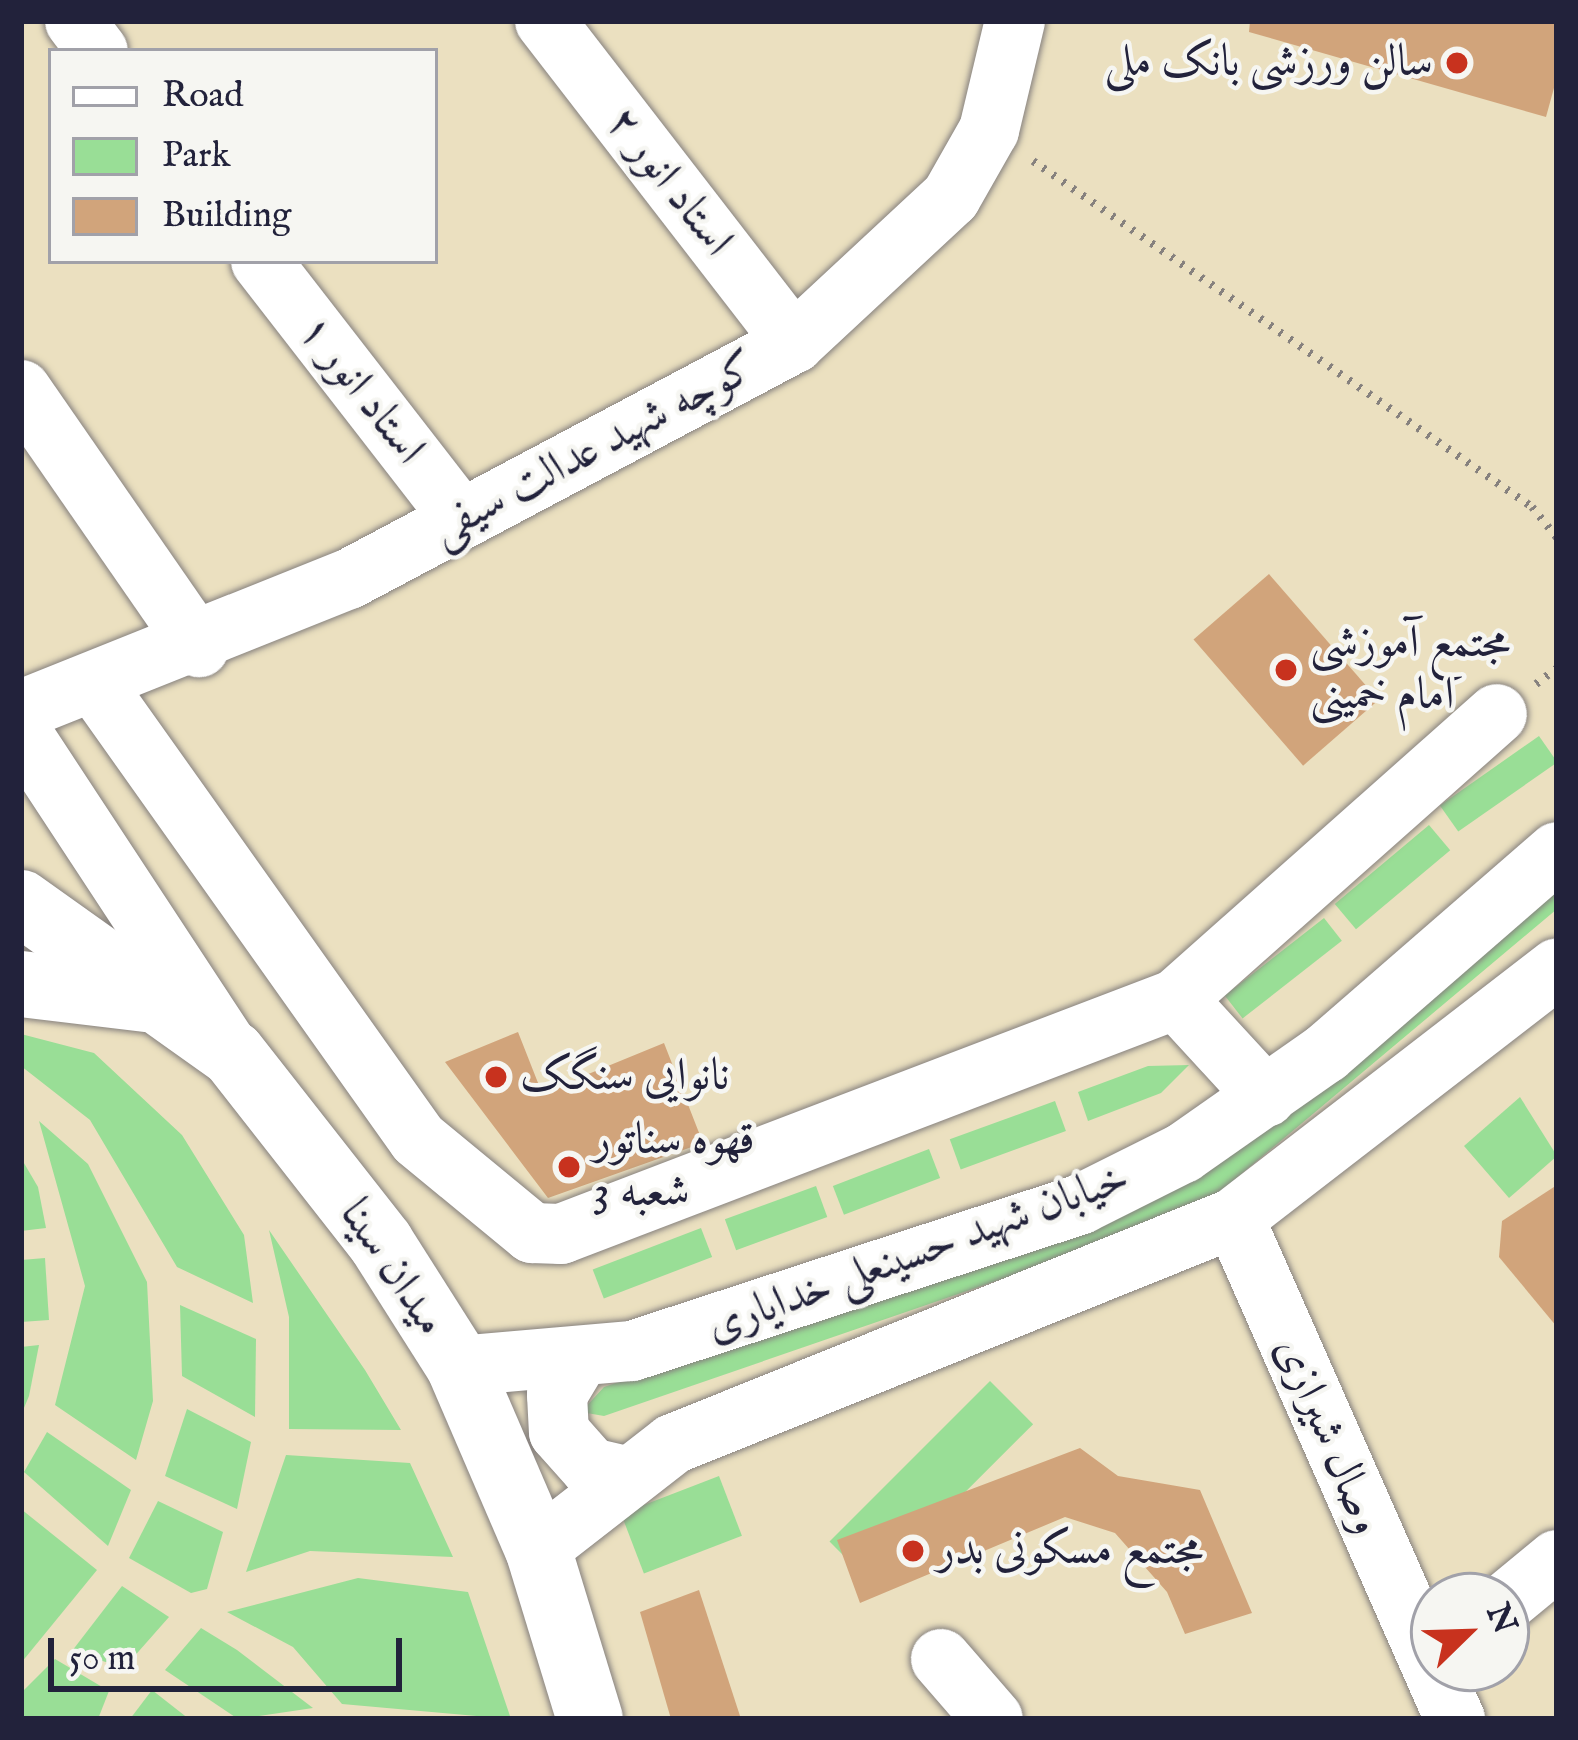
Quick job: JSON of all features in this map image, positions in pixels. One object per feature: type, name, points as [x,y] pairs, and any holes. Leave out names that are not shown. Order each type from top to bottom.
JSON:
[{"type":"highway","points":[[21,903],[149,999]]},
{"type":"highway","name":"میدان سینا","points":[[21,984],[149,999],[233,1054],[381,1243],[459,1366],[538,1549],[590,1719]]},
{"type":"street","points":[[74,21],[96,48]]},
{"type":"street","name":"استاد انور ۲","points":[[544,21],[794,343]]},
{"type":"street","name":"کوچه شهید عدالت سیفی","points":[[21,710],[97,687],[199,647],[461,518],[794,343],[951,197],[989,130],[1005,28]]},
{"type":"street","name":"استاد انور ۱","points":[[263,264],[461,518]]},
{"type":"street","points":[[21,390],[199,647]]},
{"type":"street","points":[[97,687],[418,1139],[532,1233],[561,1234],[1176,999],[1497,714]]},
{"type":"street","points":[[21,732],[233,1054]]},
{"type":"street","name":"خیابان شهید حسینعلی خدایاری","points":[[459,1366],[576,1363],[1081,1204],[1266,1097],[1557,852]]},
{"type":"street","name":"خیابان شهید حسینعلی خدایاری","points":[[538,1549],[622,1475],[733,1418],[1234,1218],[1557,968]]},
{"type":"street","points":[[1176,999],[1266,1097]]},
{"type":"street","name":"وصال شیرازی","points":[[1234,1218],[1410,1617]]},
{"type":"street","points":[[576,1363],[557,1395],[559,1432],[577,1459],[622,1475]]},
{"type":"street","points":[[1530,1583],[1557,1560]]},
{"type":"street","points":[[940,1659],[993,1719]]},
{"type":"path","points":[[989,130],[1532,508],[1557,538]]},
{"type":"green space","points":[[1539,736],[1557,762],[1458,832],[1440,805]]},
{"type":"green space","points":[[1429,825],[1450,850],[1356,929],[1335,904]]},
{"type":"green space","points":[[1557,871],[1557,909],[1220,1192],[1028,1270],[604,1416],[581,1412],[604,1387],[1020,1244]]},
{"type":"green space","points":[[1324,918],[1342,941],[1243,1018],[1225,996]]},
{"type":"green space","points":[[21,1034],[94,1053],[182,1135],[244,1235],[253,1303],[177,1267],[90,1120],[21,1066]]},
{"type":"green space","points":[[1189,1065],[1161,1093],[1088,1121],[1078,1092],[1148,1066]]},
{"type":"green space","points":[[1520,1097],[1557,1156],[1509,1198],[1464,1146]]},
{"type":"green space","points":[[1055,1101],[1066,1131],[961,1169],[950,1139]]},
{"type":"green space","points":[[39,1121],[88,1164],[147,1282],[153,1401],[136,1460],[55,1405],[85,1286]]},
{"type":"green space","points":[[929,1149],[940,1178],[844,1215],[833,1186]]},
{"type":"green space","points":[[21,1158],[38,1187],[46,1228],[21,1231]]},
{"type":"green space","points":[[816,1186],[827,1217],[736,1250],[725,1219]]},
{"type":"green space","points":[[701,1228],[712,1257],[604,1299],[593,1270]]},
{"type":"green space","points":[[269,1230],[401,1430],[289,1429],[289,1317]]},
{"type":"green space","points":[[45,1258],[49,1320],[21,1322],[21,1260]]},
{"type":"green space","points":[[180,1305],[256,1339],[255,1417],[182,1376]]},
{"type":"green space","points":[[39,1345],[29,1396],[21,1415],[21,1347]]},
{"type":"green space","points":[[990,1381],[1033,1424],[873,1585],[829,1542]]},
{"type":"green space","points":[[187,1409],[251,1442],[237,1509],[165,1476]]},
{"type":"green space","points":[[47,1432],[131,1490],[108,1546],[24,1472]]},
{"type":"green space","points":[[286,1455],[410,1463],[453,1557],[310,1551],[246,1572]]},
{"type":"green space","points":[[719,1476],[742,1536],[644,1573],[621,1514]]},
{"type":"green space","points":[[158,1501],[223,1532],[207,1589],[191,1593],[129,1558]]},
{"type":"green space","points":[[21,1509],[97,1570],[21,1663]]},
{"type":"green space","points":[[358,1578],[468,1592],[511,1719],[342,1704],[293,1647],[227,1612]]},
{"type":"green space","points":[[122,1586],[169,1617],[124,1668],[72,1651]]},
{"type":"green space","points":[[201,1628],[313,1708],[238,1719],[165,1670]]},
{"type":"green space","points":[[55,1659],[109,1691],[98,1719],[21,1719],[21,1693]]},
{"type":"green space","points":[[152,1690],[189,1719],[130,1719]]},
{"type":"building","name":"سالن ورزشی بانک ملی","points":[[1250,21],[1557,21],[1557,77],[1546,117],[1249,32]]},
{"type":"building","name":"مجتمع آموزشی امام خمینی","points":[[1269,574],[1379,700],[1303,766],[1194,640]]},
{"type":"building","points":[[518,1032],[542,1093],[664,1043],[703,1143],[548,1198],[445,1062]]},
{"type":"building","points":[[1557,1185],[1557,1327],[1499,1257],[1502,1221]]},
{"type":"building","name":"مجتمع مسکونی بدر","points":[[1080,1448],[1118,1476],[1200,1490],[1252,1613],[1185,1634],[1167,1592],[1115,1533],[1065,1517],[860,1603],[837,1540]]},
{"type":"building","points":[[699,1590],[741,1719],[671,1719],[640,1612]]},
{"type":"place","name":"سالن ورزشی بانک ملی","points":[[1457,63]]},
{"type":"place","name":"مجتمع آموزشی امام خمینی","points":[[1286,670]]},
{"type":"place","name":"نانوایی سنگک","points":[[496,1077]]},
{"type":"place","name":"قهوه سناتور شعبه 3","points":[[569,1167]]},
{"type":"place","name":"مجتمع مسکونی بدر","points":[[913,1551]]}]
